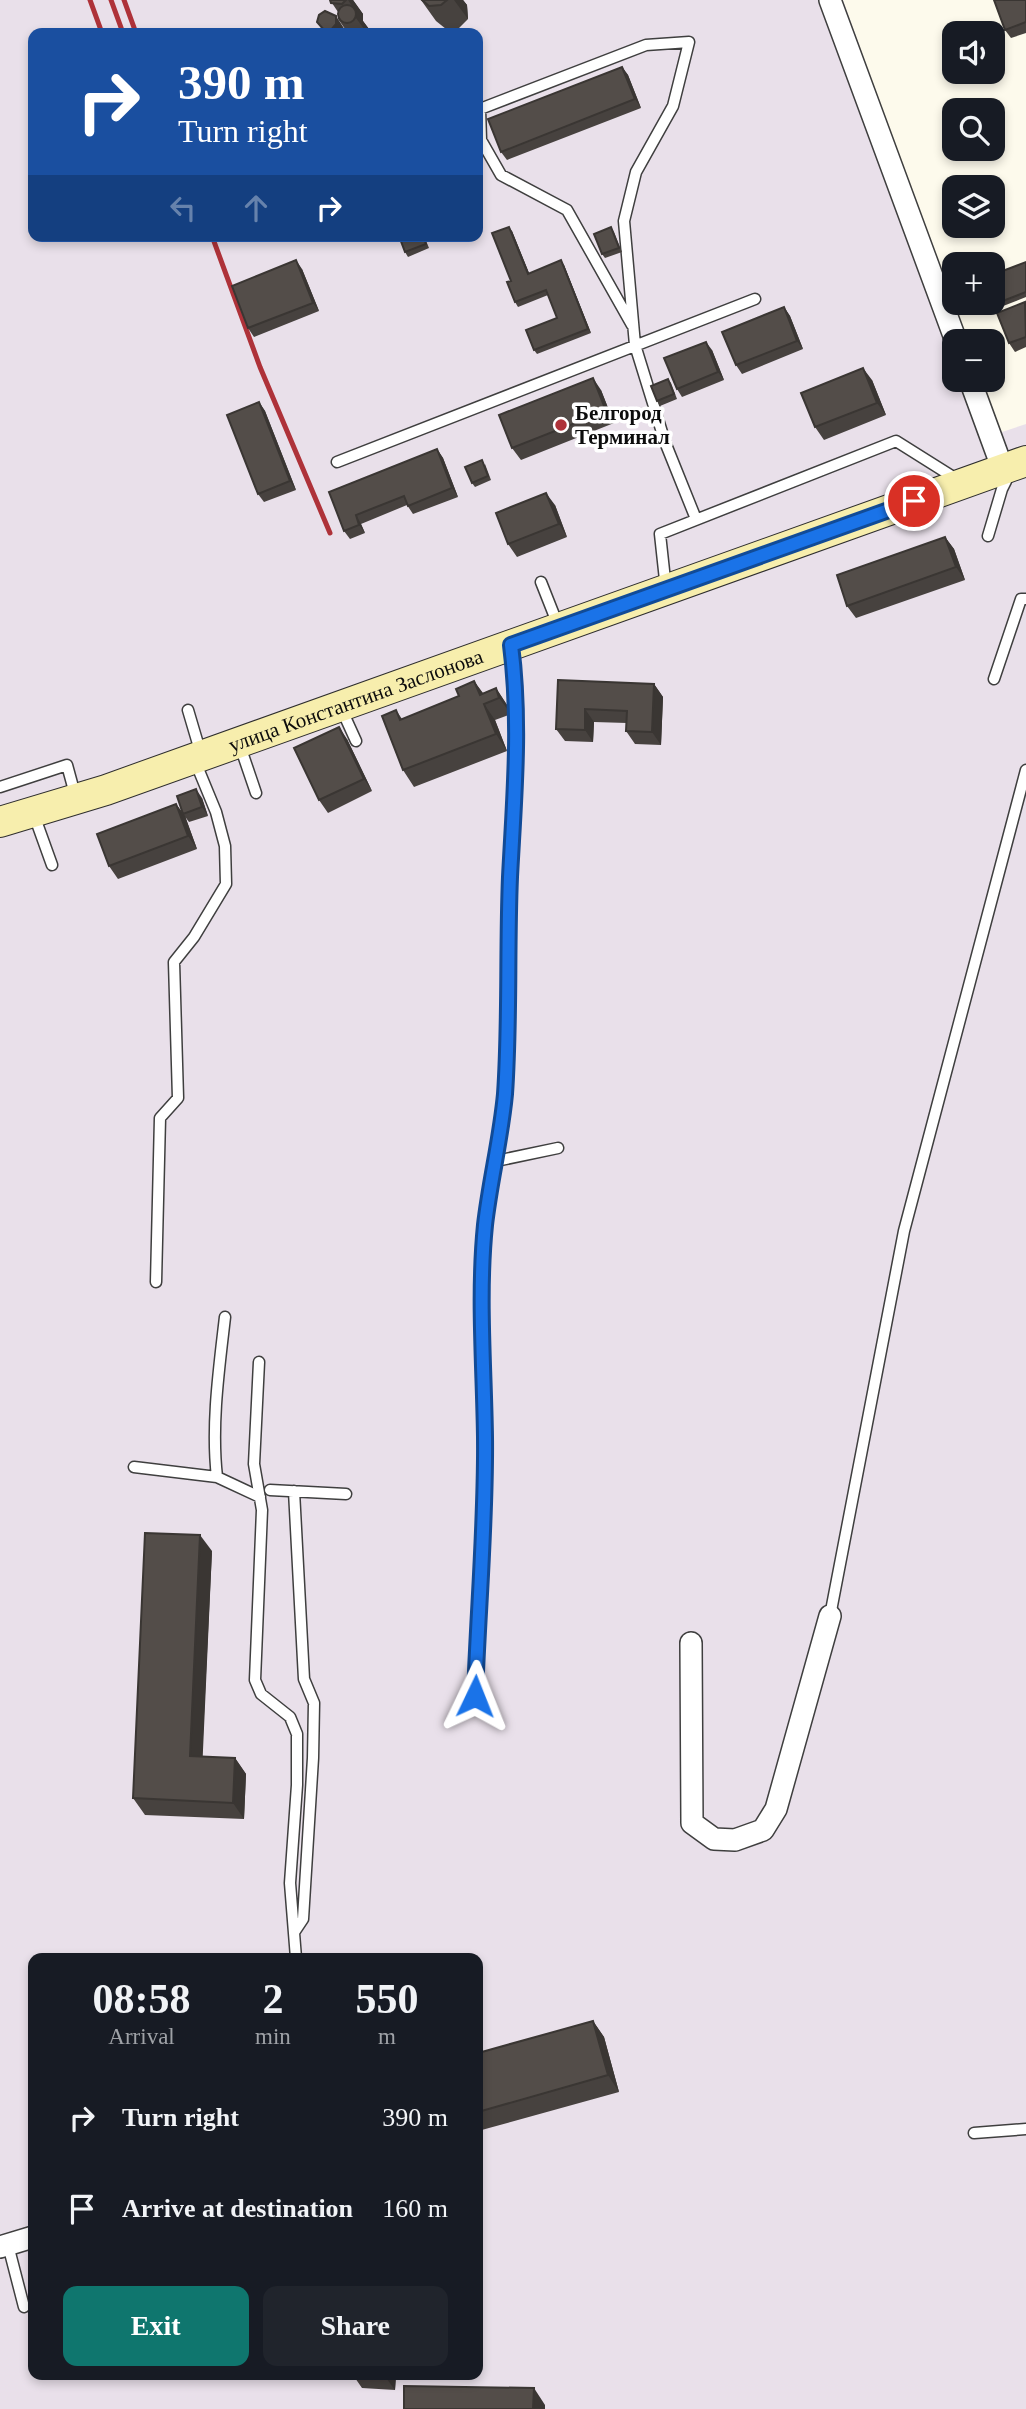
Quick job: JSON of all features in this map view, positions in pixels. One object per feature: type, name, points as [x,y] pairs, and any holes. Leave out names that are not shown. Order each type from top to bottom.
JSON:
[{"type":"street","points":[[830,0],[952,329]]},
{"type":"street","points":[[977,392],[1018,467]]},
{"type":"street","name":"улица Константина Заслонова","points":[[0,822],[106,790],[667,589],[1018,467]]},
{"type":"street","points":[[691,1643],[692,1823],[714,1839],[735,1840],[763,1830],[776,1809],[830,1616]]},
{"type":"street","points":[[4,2246],[28,2239]]},
{"type":"lane","points":[[483,108],[646,46],[689,42],[673,106],[636,172],[624,221],[635,345],[665,442],[696,520]]},
{"type":"lane","points":[[483,144],[501,175],[567,210],[632,325]]},
{"type":"lane","points":[[337,462],[755,299]]},
{"type":"lane","points":[[667,589],[660,534],[896,441],[964,484]]},
{"type":"lane","points":[[988,536],[1006,481],[1018,467]]},
{"type":"lane","points":[[541,582],[559,628]]},
{"type":"lane","points":[[994,679],[1021,599],[1026,599]]},
{"type":"lane","points":[[475,1696],[485,1439],[483,1258],[506,1068],[510,890],[517,763],[516,697],[511,645]]},
{"type":"lane","points":[[340,706],[356,741]]},
{"type":"lane","points":[[156,1282],[160,1118],[178,1098],[174,962],[194,937],[226,884],[225,846],[197,757],[188,710]]},
{"type":"lane","points":[[239,742],[256,793]]},
{"type":"lane","points":[[0,787],[67,765],[76,798]]},
{"type":"lane","points":[[830,1616],[904,1231],[1026,770]]},
{"type":"lane","points":[[33,811],[52,865]]},
{"type":"lane","points":[[496,1161],[558,1148]]},
{"type":"lane","points":[[217,1477],[214,1458],[217,1395],[225,1317]]},
{"type":"lane","points":[[259,1363],[254,1455],[262,1516],[254,1679],[261,1694],[290,1717],[297,1734],[297,1785],[290,1883],[296,1953]]},
{"type":"lane","points":[[134,1467],[217,1477],[260,1497]]},
{"type":"lane","points":[[270,1490],[346,1494]]},
{"type":"lane","points":[[295,1491],[304,1679],[314,1703],[303,1919],[295,1931]]},
{"type":"lane","points":[[974,2133],[1026,2129]]},
{"type":"lane","points":[[4,2246],[24,2307]]},
{"type":"shaded area","points":[[0,0],[843,0],[942,274],[942,315],[957,315],[962,329],[942,329],[942,392],[984,392],[999,433],[1026,424],[1026,2409],[0,2409]]},
{"type":"building","points":[[330,0],[346,0],[342,4],[331,3]]},
{"type":"building","points":[[422,0],[447,0],[441,5],[429,6]]},
{"type":"building","points":[[994,0],[1026,0],[1026,22],[1005,30],[1005,21],[1002,21]]},
{"type":"building","points":[[343,5],[351,5],[356,14],[354,21],[343,23],[338,18],[338,10]]},
{"type":"building","points":[[325,11],[336,16],[336,24],[333,28],[322,28],[317,22],[319,15]]},
{"type":"building","points":[[622,67],[635,99],[501,152],[488,119]]},
{"type":"building","points":[[509,227],[528,274],[561,260],[588,329],[534,350],[526,330],[557,318],[546,290],[515,302],[507,282],[511,281],[492,233]]},
{"type":"building","points":[[611,227],[619,248],[602,254],[594,234]]},
{"type":"building","points":[[401,242],[425,242],[426,244],[405,252]]},
{"type":"building","points":[[296,260],[313,303],[248,328],[232,286]]},
{"type":"building","points":[[1026,262],[1026,292],[1005,300],[1005,270]]},
{"type":"building","points":[[1025,302],[1026,337],[1009,343],[998,315],[1005,315],[1005,310]]},
{"type":"building","points":[[784,307],[797,341],[736,365],[722,332]]},
{"type":"building","points":[[706,342],[718,372],[677,389],[664,358]]},
{"type":"building","points":[[863,368],[877,403],[815,427],[801,393]]},
{"type":"building","points":[[593,378],[606,411],[512,448],[499,415]]},
{"type":"building","points":[[668,379],[674,394],[657,401],[651,386]]},
{"type":"building","points":[[259,402],[290,481],[258,494],[227,415]]},
{"type":"building","points":[[437,449],[452,488],[408,506],[404,496],[356,515],[359,525],[344,531],[329,492]]},
{"type":"building","points":[[482,460],[488,476],[472,483],[465,467]]},
{"type":"building","points":[[546,493],[559,524],[508,544],[496,513]]},
{"type":"building","points":[[945,537],[956,567],[847,606],[837,575]]},
{"type":"building","points":[[558,680],[654,684],[652,732],[626,731],[627,711],[585,709],[585,730],[556,729]]},
{"type":"building","points":[[474,681],[480,695],[496,688],[499,698],[484,704],[496,734],[403,770],[382,716],[396,710],[400,720],[459,696],[456,689]]},
{"type":"building","points":[[339,727],[364,779],[319,800],[294,748]]},
{"type":"building","points":[[196,789],[202,807],[183,814],[177,796]]},
{"type":"building","points":[[176,804],[188,836],[109,866],[97,834]]},
{"type":"building","points":[[145,1533],[200,1535],[190,1756],[235,1758],[233,1803],[133,1798]]},
{"type":"building","points":[[593,2021],[608,2075],[483,2111],[483,2052]]},
{"type":"building","points":[[404,2386],[534,2388],[533,2409],[404,2409]]},
{"type":"railway","points":[[90,0],[100,28]]},
{"type":"railway","points":[[111,0],[121,28]]},
{"type":"railway","points":[[124,0],[134,28]]},
{"type":"railway","points":[[214,242],[260,367],[330,533]]},
{"type":"place","name":"Белгород Терминал","points":[[561,425]]},
{"type":"route","points":[[475,1696],[485,1439],[483,1258],[503,1113],[509,1018],[510,890],[517,741],[511,645],[914,501]]}]
